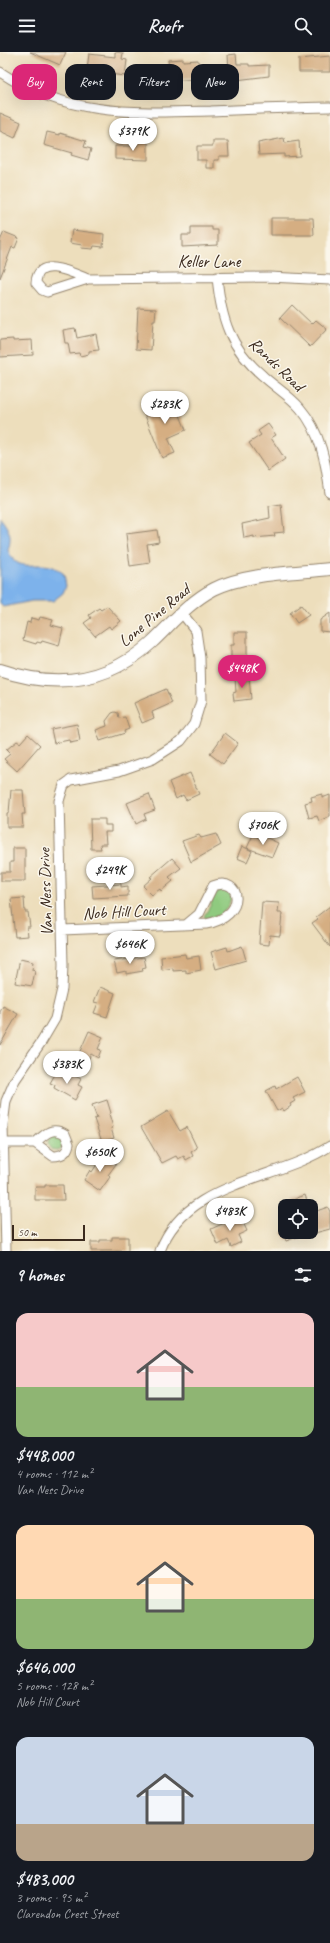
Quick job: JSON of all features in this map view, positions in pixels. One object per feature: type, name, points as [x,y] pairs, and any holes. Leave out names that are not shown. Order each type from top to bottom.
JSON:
[{"type":"street","points":[[0,72],[23,85],[55,99],[101,110],[148,112],[330,107]]},
{"type":"street","name":"Keller Lane","points":[[88,279],[61,269],[48,267],[38,272],[36,283],[42,290],[47,292],[88,279],[269,277],[330,280]]},
{"type":"street","name":"Rands Road","points":[[217,277],[223,316],[234,344],[252,366],[305,414],[320,445],[326,467],[330,494]]},
{"type":"street","name":"Lone Pine Road","points":[[0,670],[28,678],[54,681],[83,678],[99,674],[114,668],[139,652],[182,612],[209,592],[232,583],[255,578],[330,569]]},
{"type":"street","name":"Van Ness Drive","points":[[6,1251],[3,1143],[4,1112],[10,1089],[21,1070],[51,1027],[57,1012],[63,976],[59,801],[64,785],[71,780],[119,771],[153,759],[180,741],[194,724],[198,716],[202,690],[198,638],[194,626],[182,612]]},
{"type":"street","name":"Nob Hill Court","points":[[62,930],[187,924],[215,922],[225,918],[235,905],[236,895],[234,890],[223,884],[213,886],[199,914],[187,924]]},
{"type":"street","points":[[3,1143],[35,1143]]},
{"type":"street","points":[[160,1251],[166,1237],[183,1216],[211,1196],[238,1184],[299,1163],[330,1146]]},
{"type":"green space","points":[[222,889],[228,891],[231,896],[226,909],[219,915],[205,918],[204,916],[215,893]]},
{"type":"green space","points":[[56,1135],[62,1137],[64,1143],[62,1149],[56,1151],[50,1149],[48,1143],[50,1137]]},
{"type":"water","points":[[0,517],[10,536],[8,550],[16,562],[25,565],[50,566],[56,568],[64,574],[66,586],[63,593],[53,601],[32,601],[3,607],[0,604]]},
{"type":"building","points":[[30,52],[66,52],[60,65]]},
{"type":"building","points":[[115,52],[123,53],[122,59],[127,60],[126,64],[124,64],[124,76],[116,75],[116,64],[88,64],[89,54],[115,57]]},
{"type":"building","points":[[236,54],[237,64],[229,64],[228,55]]},
{"type":"building","points":[[330,56],[330,72],[299,72],[299,59]]},
{"type":"building","points":[[168,60],[198,60],[198,64],[191,64],[191,80],[183,80],[183,64],[168,64]]},
{"type":"building","points":[[239,64],[249,64],[249,66],[269,65],[269,76],[239,80]]},
{"type":"building","points":[[0,113],[21,122],[15,138],[0,131]]},
{"type":"building","points":[[47,132],[60,135],[60,133],[86,141],[84,147],[91,149],[88,160],[71,155],[72,153],[44,145]]},
{"type":"building","points":[[284,138],[285,143],[299,141],[300,156],[284,157],[284,154],[259,155],[258,143]]},
{"type":"building","points":[[213,141],[228,141],[229,156],[219,156],[219,160],[214,160],[214,168],[206,168],[206,160],[197,160],[197,146],[213,146]]},
{"type":"building","points":[[137,142],[148,142],[148,160],[115,159],[115,146],[137,146]]},
{"type":"building","points":[[271,218],[313,218],[314,235],[271,235]]},
{"type":"building","points":[[191,227],[212,227],[212,230],[218,230],[218,245],[182,247],[182,235],[191,235]]},
{"type":"building","points":[[72,230],[104,234],[103,247],[94,246],[93,249],[81,248],[82,245],[70,243]]},
{"type":"building","points":[[4,232],[19,238],[15,248],[12,247],[0,278],[0,241]]},
{"type":"building","points":[[292,305],[312,324],[316,320],[327,329],[310,347],[280,318]]},
{"type":"building","points":[[138,308],[156,309],[155,321],[153,321],[151,350],[136,349]]},
{"type":"building","points":[[75,328],[77,338],[96,334],[99,350],[89,351],[89,354],[80,356],[79,353],[70,354],[68,343],[65,343],[63,330]]},
{"type":"building","points":[[13,339],[13,341],[32,340],[33,355],[0,357],[0,340]]},
{"type":"building","points":[[173,398],[186,430],[168,438],[175,453],[162,458],[144,413],[159,407],[158,404]]},
{"type":"building","points":[[268,424],[276,435],[271,438],[285,459],[268,471],[249,443],[261,435],[258,431]]},
{"type":"building","points":[[281,504],[284,532],[274,533],[275,536],[254,538],[254,536],[244,538],[242,524],[270,518],[269,506]]},
{"type":"building","points":[[157,530],[159,542],[147,544],[150,563],[130,566],[126,534]]},
{"type":"building","points":[[301,605],[309,615],[297,623],[290,613]]},
{"type":"building","points":[[107,606],[121,621],[111,629],[109,626],[95,636],[84,623],[91,618],[89,615],[99,608],[101,610]]},
{"type":"building","points":[[330,613],[330,632],[320,631],[320,620]]},
{"type":"building","points":[[40,617],[53,620],[51,625],[63,628],[59,646],[42,641],[41,643],[37,642],[36,644],[23,640],[27,622],[30,623],[31,618],[39,620]]},
{"type":"building","points":[[234,632],[247,632],[247,661],[231,661],[231,645],[234,645]]},
{"type":"building","points":[[249,676],[251,699],[234,701],[233,693],[236,692],[235,678]]},
{"type":"building","points":[[166,689],[172,703],[152,712],[154,718],[142,723],[134,703]]},
{"type":"building","points":[[112,713],[118,713],[119,718],[125,717],[129,729],[124,731],[125,733],[100,741],[96,730],[107,726],[106,721]]},
{"type":"building","points":[[77,724],[80,741],[70,743],[69,740],[54,743],[51,729]]},
{"type":"building","points":[[225,733],[238,743],[223,764],[210,754]]},
{"type":"building","points":[[28,734],[40,745],[17,771],[4,759],[10,754],[6,750],[17,741],[20,743]]},
{"type":"building","points":[[190,773],[199,794],[186,800],[183,795],[176,799],[169,782]]},
{"type":"building","points":[[11,790],[23,790],[25,814],[22,814],[23,827],[7,827],[7,813],[9,813]]},
{"type":"building","points":[[149,794],[155,810],[144,814],[146,819],[136,824],[127,803]]},
{"type":"building","points":[[322,794],[322,798],[330,795],[330,816],[319,821],[317,816],[309,818],[305,803],[312,801],[311,797]]},
{"type":"building","points":[[90,819],[105,819],[105,825],[111,825],[111,832],[105,832],[106,844],[100,844],[101,849],[91,849]]},
{"type":"building","points":[[216,834],[221,845],[191,862],[182,841],[199,835],[201,838]]},
{"type":"building","points":[[253,835],[264,840],[265,837],[278,843],[272,857],[247,848]]},
{"type":"building","points":[[242,846],[252,851],[247,862],[237,858]]},
{"type":"building","points":[[13,848],[25,848],[25,881],[1,881],[1,872],[10,872],[10,862],[13,862]]},
{"type":"building","points":[[172,858],[181,868],[169,877],[173,881],[161,891],[160,889],[152,895],[143,886],[152,878],[150,877]]},
{"type":"building","points":[[121,884],[121,887],[128,886],[128,896],[93,898],[92,886]]},
{"type":"building","points":[[24,898],[25,912],[28,912],[30,927],[27,927],[28,936],[15,937],[11,899]]},
{"type":"building","points":[[262,902],[279,903],[278,913],[282,913],[280,936],[270,935],[269,945],[259,944]]},
{"type":"building","points":[[330,906],[330,947],[312,923],[318,919],[316,917]]},
{"type":"building","points":[[242,946],[246,960],[216,969],[211,952],[227,947],[228,951]]},
{"type":"building","points":[[185,954],[186,958],[199,956],[201,970],[186,973],[186,970],[173,971],[173,968],[162,970],[161,957]]},
{"type":"building","points":[[144,957],[146,967],[142,968],[143,971],[126,974],[126,971],[117,973],[114,961]]},
{"type":"building","points":[[20,959],[33,962],[32,970],[35,971],[32,986],[15,983]]},
{"type":"building","points":[[100,987],[115,993],[107,1017],[94,1013],[98,1003],[94,1002]]},
{"type":"building","points":[[3,1006],[18,1014],[0,1045],[0,1012]]},
{"type":"building","points":[[89,1031],[103,1037],[98,1049],[101,1050],[98,1058],[91,1054],[87,1062],[77,1058]]},
{"type":"building","points":[[57,1071],[69,1078],[71,1074],[81,1079],[78,1085],[82,1087],[75,1100],[54,1088],[55,1085],[50,1083]]},
{"type":"building","points":[[297,1077],[305,1092],[293,1098],[295,1101],[284,1111],[282,1108],[277,1111],[266,1091],[275,1086],[276,1089]]},
{"type":"building","points":[[107,1100],[111,1113],[109,1114],[113,1127],[111,1128],[114,1138],[102,1142],[94,1119],[97,1118],[92,1105]]},
{"type":"building","points":[[168,1111],[180,1131],[187,1127],[197,1148],[191,1152],[193,1156],[186,1160],[184,1156],[178,1159],[176,1156],[162,1163],[141,1127]]},
{"type":"building","points":[[103,1155],[116,1164],[108,1175],[110,1177],[100,1191],[84,1180],[90,1170],[92,1172]]},
{"type":"building","points":[[45,1185],[63,1185],[64,1200],[35,1200],[35,1187],[45,1187]]},
{"type":"building","points":[[305,1195],[306,1199],[295,1199]]},
{"type":"building","points":[[328,1207],[330,1212],[330,1229],[318,1232],[318,1211]]},
{"type":"building","points":[[240,1216],[247,1231],[238,1235],[241,1242],[231,1247],[228,1240],[218,1245],[211,1229]]},
{"type":"building","points":[[112,1237],[128,1237],[128,1251],[91,1251],[91,1242],[112,1240]]}]
